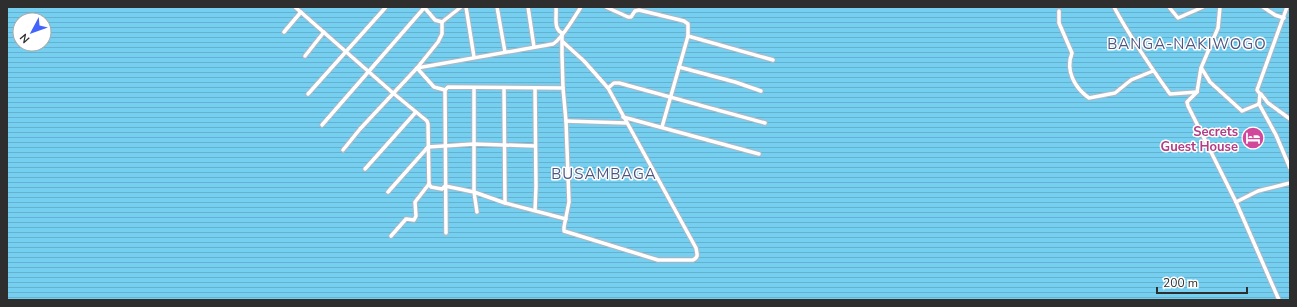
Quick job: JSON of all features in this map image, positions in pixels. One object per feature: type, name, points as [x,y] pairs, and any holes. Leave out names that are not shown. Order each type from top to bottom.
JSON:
[{"type":"street","points":[[295,7],[368,72],[428,122],[429,184],[415,202],[416,216],[414,220],[406,219],[391,236]]},
{"type":"street","points":[[308,94],[386,7]]},
{"type":"street","points":[[343,150],[360,129],[417,68],[440,38],[442,22],[461,7]]},
{"type":"street","points":[[466,7],[474,57]]},
{"type":"street","points":[[497,7],[505,52]]},
{"type":"street","points":[[528,7],[534,47]]},
{"type":"street","points":[[556,7],[556,28],[562,33],[563,42],[563,88],[566,121],[569,202],[564,230],[566,232],[658,260],[696,259],[698,256],[696,248],[663,185],[626,123],[608,88],[584,61],[563,42]]},
{"type":"street","points":[[417,68],[556,42],[562,33],[567,29],[581,7]]},
{"type":"street","points":[[606,7],[628,17],[635,11],[639,10],[684,21],[688,24],[688,36],[662,127]]},
{"type":"street","points":[[1114,7],[1126,29],[1153,71],[1170,94],[1197,92]]},
{"type":"street","points":[[1169,7],[1178,18],[1203,7]]},
{"type":"street","points":[[1220,7],[1218,28],[1201,68],[1197,92],[1187,102],[1236,202],[1279,300]]},
{"type":"street","points":[[1263,7],[1275,15],[1284,18]]},
{"type":"street","points":[[322,124],[424,8],[435,20],[442,22]]},
{"type":"street","points":[[1287,8],[1257,90],[1268,103],[1290,119]]},
{"type":"street","points":[[1287,8],[1290,15]]},
{"type":"street","points":[[1059,11],[1059,23],[1072,53],[1069,61],[1071,76],[1080,91],[1089,98],[1115,93],[1131,80],[1153,71]]},
{"type":"street","points":[[284,32],[301,12]]},
{"type":"street","points":[[305,56],[324,32]]},
{"type":"street","points":[[688,36],[772,60]]},
{"type":"street","points":[[679,67],[735,82],[761,91]]},
{"type":"street","points":[[417,68],[434,87],[445,90],[448,87],[563,88]]},
{"type":"street","points":[[1201,68],[1210,82],[1242,111],[1259,104]]},
{"type":"street","points":[[608,88],[616,82],[765,123]]},
{"type":"street","points":[[474,88],[474,192],[477,212]]},
{"type":"street","points":[[504,88],[505,203]]},
{"type":"street","points":[[535,88],[535,210]]},
{"type":"street","points":[[445,90],[446,234]]},
{"type":"street","points":[[1260,94],[1259,104],[1276,135],[1290,168]]},
{"type":"street","points":[[365,169],[416,112]]},
{"type":"street","points":[[623,117],[759,154]]},
{"type":"street","points":[[566,121],[626,123]]},
{"type":"street","points":[[388,192],[428,147],[474,144],[535,146]]},
{"type":"street","points":[[1236,202],[1258,191],[1290,183]]},
{"type":"street","points":[[429,184],[431,187],[442,189],[445,186],[474,192],[505,203],[566,219]]},
{"type":"water","points":[[7,7],[1290,7],[1290,300],[7,300]]},
{"type":"place","name":"Secrets Guest House","points":[[1253,138]]},
{"type":"district","name":"BANGA-NAKIWOGO","points":[[1187,44]]},
{"type":"district","name":"BUSAMBAGA","points":[[604,174]]}]
